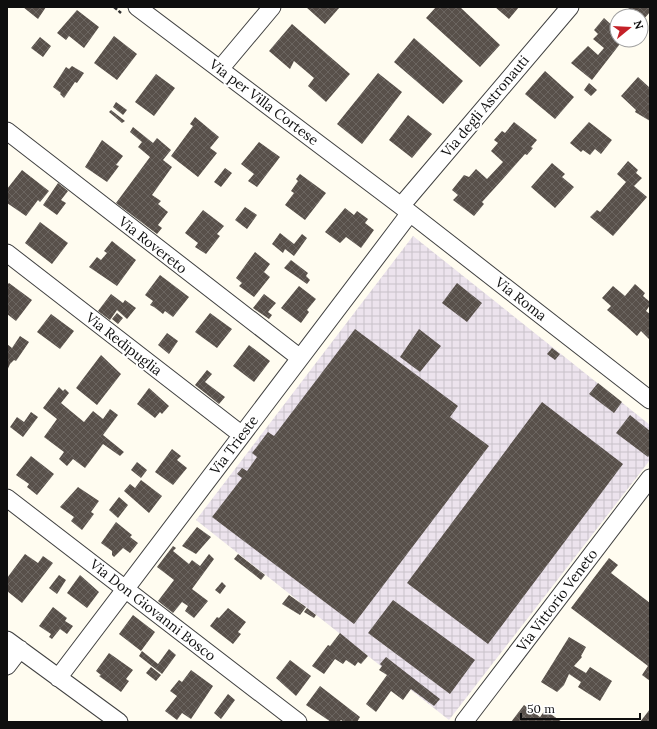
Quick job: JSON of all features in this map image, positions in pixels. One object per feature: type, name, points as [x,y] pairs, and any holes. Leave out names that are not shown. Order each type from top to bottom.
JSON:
[{"type":"street","name":"Via per Villa Cortese","points":[[137,7],[401,205]]},
{"type":"street","points":[[220,69],[272,7]]},
{"type":"street","name":"Via degli Astronauti","points":[[401,205],[570,7]]},
{"type":"street","name":"Via Rovereto","points":[[7,131],[300,358]]},
{"type":"street","name":"Via Trieste","points":[[58,678],[300,358],[401,205]]},
{"type":"street","name":"Via Roma","points":[[401,205],[650,400]]},
{"type":"street","name":"Via Redipuglia","points":[[7,253],[242,435]]},
{"type":"street","name":"Via Vittorio Veneto","points":[[464,722],[650,478]]},
{"type":"street","name":"Via Don Giovanni Bosco","points":[[7,498],[298,722]]},
{"type":"street","points":[[7,666],[13,645],[119,722]]},
{"type":"shaded area","points":[[413,236],[650,425],[650,460],[449,720],[196,520]]},
{"type":"building","points":[[23,7],[46,7],[38,19]]},
{"type":"building","points":[[306,7],[340,7],[325,24]]},
{"type":"building","points":[[436,7],[460,7],[500,45],[480,67],[426,18]]},
{"type":"building","points":[[495,7],[519,7],[509,19]]},
{"type":"building","points":[[627,7],[650,7],[650,12],[649,13],[649,8]]},
{"type":"building","points":[[77,10],[99,27],[84,48],[69,36],[66,40],[57,33]]},
{"type":"building","points":[[604,18],[609,23],[609,48],[617,48],[592,80],[571,63],[588,46],[598,55],[604,48],[593,39],[598,34],[594,30]]},
{"type":"building","points":[[292,24],[350,74],[326,102],[308,86],[314,78],[294,61],[290,69],[269,51]]},
{"type":"building","points":[[114,36],[137,54],[117,80],[94,63]]},
{"type":"building","points":[[40,37],[51,46],[43,57],[31,48]]},
{"type":"building","points":[[414,38],[463,81],[443,104],[394,62]]},
{"type":"building","points":[[72,66],[84,73],[77,83],[75,82],[64,98],[60,94],[61,93],[53,87],[66,67],[69,69]]},
{"type":"building","points":[[545,71],[574,97],[555,119],[525,94]]},
{"type":"building","points":[[378,73],[402,92],[362,144],[337,124]]},
{"type":"building","points":[[156,74],[175,88],[154,116],[135,102]]},
{"type":"building","points":[[638,77],[650,88],[650,121],[635,112],[636,110],[621,96]]},
{"type":"building","points":[[589,83],[597,90],[591,96],[584,90]]},
{"type":"building","points":[[116,102],[127,110],[123,115],[113,107]]},
{"type":"building","points":[[111,110],[125,121],[122,123],[109,112]]},
{"type":"building","points":[[408,115],[432,134],[412,158],[389,140]]},
{"type":"building","points":[[195,117],[219,137],[210,148],[217,153],[198,177],[171,156],[193,126],[190,124]]},
{"type":"building","points":[[514,122],[537,140],[527,155],[525,154],[482,202],[484,204],[474,216],[453,200],[458,195],[452,190],[464,175],[469,177],[476,169],[487,179],[503,162],[491,151],[498,143],[494,140],[502,131],[505,133]]},
{"type":"building","points":[[589,122],[612,140],[601,154],[595,149],[590,155],[583,150],[581,152],[570,143]]},
{"type":"building","points":[[133,127],[153,143],[157,138],[171,150],[163,160],[172,167],[152,195],[161,201],[158,204],[168,212],[158,225],[162,228],[157,234],[116,203],[150,157],[138,147],[142,142],[130,132]]},
{"type":"building","points":[[102,140],[123,156],[116,165],[119,166],[107,182],[85,167]]},
{"type":"building","points":[[259,142],[280,157],[257,187],[248,181],[254,174],[241,164]]},
{"type":"building","points":[[628,161],[638,170],[636,173],[642,178],[634,186],[647,197],[613,236],[590,217],[597,210],[600,212],[626,182],[617,174]]},
{"type":"building","points":[[552,163],[565,174],[562,177],[574,187],[555,208],[531,187]]},
{"type":"building","points":[[225,168],[232,173],[221,187],[214,182]]},
{"type":"building","points":[[22,170],[49,191],[40,202],[38,200],[26,216],[7,203],[7,189]]},
{"type":"building","points":[[300,174],[326,193],[305,220],[285,205],[294,193],[291,191],[298,181],[296,179]]},
{"type":"building","points":[[58,183],[68,191],[61,200],[66,203],[57,215],[43,205]]},
{"type":"building","points":[[245,207],[257,215],[247,229],[235,220]]},
{"type":"building","points":[[345,208],[354,215],[357,211],[368,219],[365,223],[374,230],[361,248],[346,237],[340,243],[325,232]]},
{"type":"building","points":[[203,210],[224,226],[217,234],[220,236],[206,254],[195,247],[198,243],[185,233]]},
{"type":"building","points":[[40,222],[68,243],[52,264],[25,243]]},
{"type":"building","points":[[280,233],[294,244],[302,234],[307,238],[294,256],[285,249],[283,253],[272,244]]},
{"type":"building","points":[[112,241],[136,260],[117,286],[89,267],[97,257],[101,260],[107,253],[104,251]]},
{"type":"building","points":[[255,252],[270,264],[264,272],[270,277],[254,297],[239,286],[242,283],[236,278]]},
{"type":"building","points":[[291,260],[308,273],[306,276],[310,280],[307,284],[284,268]]},
{"type":"building","points":[[160,275],[189,297],[173,317],[165,311],[163,314],[150,305],[153,301],[145,295]]},
{"type":"building","points":[[9,283],[32,300],[16,321],[7,314],[7,285]]},
{"type":"building","points":[[457,283],[482,303],[467,322],[442,303]]},
{"type":"building","points":[[635,284],[645,293],[643,296],[650,302],[650,305],[646,311],[650,314],[650,340],[641,331],[637,336],[607,310],[611,306],[602,298],[613,286],[625,296]]},
{"type":"building","points":[[299,286],[316,299],[307,310],[309,312],[301,323],[281,308]]},
{"type":"building","points":[[111,294],[123,303],[125,300],[136,308],[127,319],[117,310],[110,320],[98,311]]},
{"type":"building","points":[[264,294],[276,303],[268,312],[272,315],[269,319],[253,308]]},
{"type":"building","points":[[117,313],[123,318],[118,324],[112,319]]},
{"type":"building","points":[[210,313],[232,329],[217,348],[195,332]]},
{"type":"building","points":[[51,314],[74,331],[60,349],[37,332]]},
{"type":"building","points":[[355,329],[458,406],[450,417],[489,446],[354,624],[212,517],[242,478],[237,474],[242,468],[247,471],[257,457],[252,453],[268,432],[274,436]]},
{"type":"building","points":[[419,329],[441,346],[420,372],[400,357]]},
{"type":"building","points":[[167,333],[178,341],[169,354],[158,345]]},
{"type":"building","points":[[20,336],[29,342],[16,361],[14,360],[10,364],[7,371],[7,344],[12,348]]},
{"type":"building","points":[[249,345],[270,361],[254,382],[233,366]]},
{"type":"building","points":[[552,348],[560,354],[555,360],[547,354]]},
{"type":"building","points":[[101,355],[121,374],[97,405],[76,388]]},
{"type":"building","points":[[207,370],[212,374],[205,382],[225,397],[219,404],[195,385]]},
{"type":"building","points":[[598,383],[622,402],[614,413],[589,394]]},
{"type":"building","points":[[59,387],[63,391],[65,389],[69,393],[61,403],[84,422],[93,411],[103,419],[110,409],[118,415],[103,435],[124,452],[120,456],[103,444],[85,468],[73,459],[67,466],[59,459],[64,452],[44,437],[57,419],[43,408]]},
{"type":"building","points":[[149,388],[169,406],[162,414],[160,412],[155,418],[137,404]]},
{"type":"building","points":[[542,402],[623,464],[488,644],[407,583]]},
{"type":"building","points":[[31,412],[38,417],[23,437],[10,427],[17,417],[24,422]]},
{"type":"building","points":[[630,415],[650,431],[650,455],[648,457],[616,433]]},
{"type":"building","points":[[172,449],[181,456],[177,460],[187,468],[173,485],[155,472]]},
{"type":"building","points":[[31,456],[54,474],[37,495],[27,487],[29,484],[16,475]]},
{"type":"building","points":[[137,462],[147,470],[141,478],[131,470]]},
{"type":"building","points":[[141,480],[162,496],[149,513],[124,491],[130,484],[135,488]]},
{"type":"building","points":[[78,487],[99,501],[91,512],[94,514],[82,530],[71,521],[74,517],[60,507]]},
{"type":"building","points":[[119,497],[128,505],[118,518],[109,510]]},
{"type":"building","points":[[116,522],[132,535],[130,537],[138,543],[130,553],[123,548],[114,557],[112,555],[112,551],[101,543]]},
{"type":"building","points":[[197,527],[211,537],[196,554],[182,546]]},
{"type":"building","points":[[173,546],[176,548],[173,551],[189,564],[192,560],[200,566],[209,554],[214,559],[192,589],[208,601],[194,618],[185,611],[188,606],[182,602],[173,613],[158,601],[174,580],[157,567]]},
{"type":"building","points":[[25,554],[38,563],[43,556],[53,563],[22,603],[7,591],[7,578]]},
{"type":"building","points":[[238,554],[265,575],[261,580],[234,559]]},
{"type":"building","points":[[609,558],[618,565],[611,573],[650,603],[650,681],[642,675],[648,666],[571,608]]},
{"type":"building","points":[[59,575],[66,580],[57,594],[49,588]]},
{"type":"building","points":[[80,575],[99,592],[87,608],[67,593]]},
{"type":"building","points":[[222,582],[226,586],[220,594],[215,590]]},
{"type":"building","points":[[289,595],[306,607],[300,615],[282,604]]},
{"type":"building","points":[[393,600],[475,660],[450,694],[368,633]]},
{"type":"building","points":[[53,607],[67,618],[65,621],[73,626],[67,634],[60,629],[52,639],[49,637],[51,634],[39,626]]},
{"type":"building","points":[[228,608],[246,622],[238,632],[241,634],[233,644],[210,626],[217,617],[219,618]]},
{"type":"building","points":[[307,608],[316,615],[314,618],[304,612]]},
{"type":"building","points":[[133,615],[155,632],[141,651],[119,634]]},
{"type":"building","points":[[340,633],[368,656],[361,664],[358,662],[355,666],[346,660],[343,664],[335,659],[324,674],[312,666],[328,645],[330,646]]},
{"type":"building","points":[[569,637],[586,647],[581,656],[582,657],[574,666],[586,673],[590,667],[612,681],[600,701],[578,687],[581,682],[569,674],[564,685],[557,692],[541,682]]},
{"type":"building","points":[[169,649],[176,655],[162,674],[139,656],[142,651],[158,664]]},
{"type":"building","points":[[109,653],[133,670],[126,679],[129,681],[121,692],[99,676],[101,675],[96,671]]},
{"type":"building","points":[[386,657],[440,699],[434,706],[411,689],[403,700],[391,691],[376,712],[366,704],[387,675],[379,670],[382,666],[380,664]]},
{"type":"building","points":[[290,660],[311,676],[296,696],[276,678]]},
{"type":"building","points":[[151,667],[161,675],[156,681],[146,673]]},
{"type":"building","points":[[191,670],[213,686],[191,719],[182,713],[177,720],[165,711],[177,696],[170,691],[179,680],[182,682]]},
{"type":"building","points":[[320,686],[360,717],[357,722],[344,722],[341,720],[339,722],[331,722],[306,705]]},
{"type":"building","points":[[228,694],[235,700],[221,719],[214,713]]},
{"type":"building","points":[[524,705],[540,717],[545,710],[562,722],[511,722]]},
{"type":"building","points":[[650,709],[650,722],[640,722]]}]
